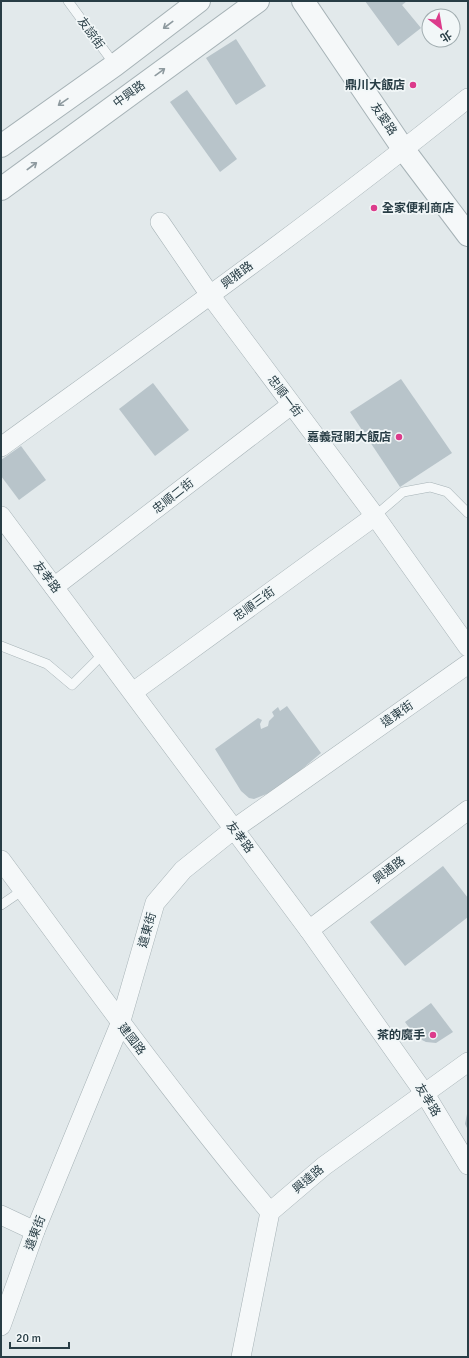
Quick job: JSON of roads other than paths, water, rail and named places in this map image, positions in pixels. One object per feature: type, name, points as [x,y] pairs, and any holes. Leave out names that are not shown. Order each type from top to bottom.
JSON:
[{"type":"street","points":[[1,146],[115,65],[199,1]]},
{"type":"street","name":"中興路","points":[[1,189],[258,1]]},
{"type":"street","name":"友愛路","points":[[304,1],[404,150],[468,235]]},
{"type":"street","name":"興雅路","points":[[1,447],[210,296],[404,150],[468,98]]},
{"type":"street","name":"忠順一街","points":[[160,222],[210,296],[375,516],[468,647]]},
{"type":"street","name":"忠順二街","points":[[54,587],[291,405]]},
{"type":"street","name":"友孝路","points":[[1,516],[309,930],[425,1094],[468,1165]]},
{"type":"street","name":"忠順三街","points":[[133,692],[375,516]]},
{"type":"street","name":"遠東街","points":[[1,1326],[35,1231],[120,1024],[155,903],[183,870],[234,830],[468,664]]},
{"type":"street","name":"興通路","points":[[309,930],[468,810]]},
{"type":"street","name":"建國路","points":[[1,860],[120,1024],[236,1172],[270,1212]]},
{"type":"street","name":"興達路","points":[[270,1212],[324,1166],[468,1062]]},
{"type":"street","points":[[241,1357],[270,1212]]},
{"type":"street","points":[[1,1215],[35,1231]]},
{"type":"lane","name":"友諒街","points":[[68,1],[115,65]]},
{"type":"lane","points":[[375,516],[403,492],[430,488],[447,492],[468,513]]},
{"type":"lane","points":[[1,646],[47,664],[72,685],[104,653]]},
{"type":"lane","points":[[1,905],[23,890]]},
{"type":"place","name":"鼎川大飯店","points":[[413,85]]},
{"type":"place","name":"全家便利商店","points":[[374,208]]},
{"type":"place","name":"嘉義冠閣大飯店","points":[[399,437]]},
{"type":"place","name":"茶的魔手","points":[[433,1035]]}]
